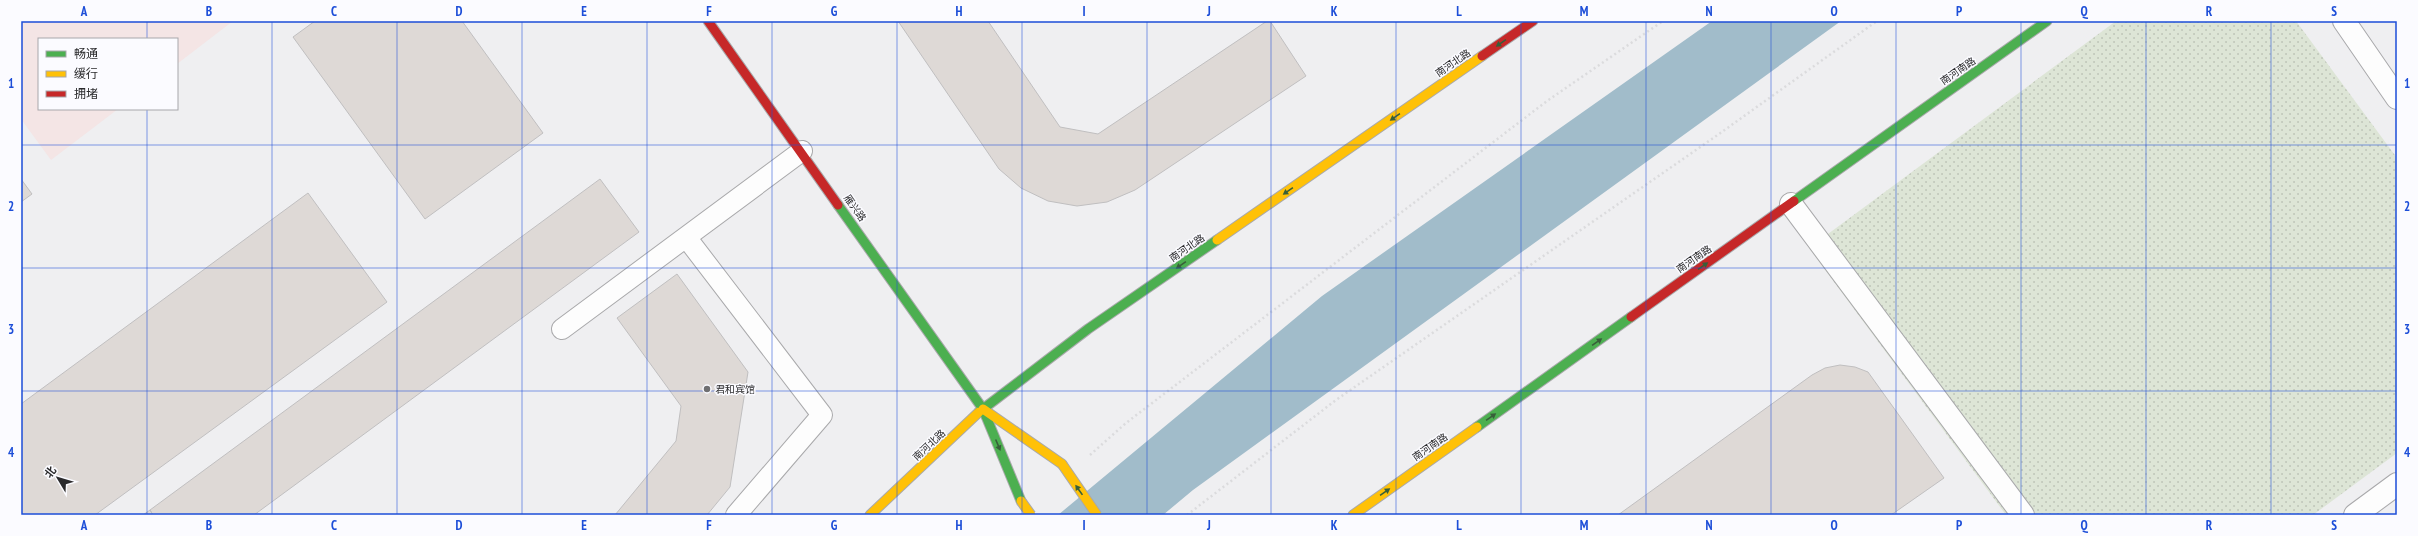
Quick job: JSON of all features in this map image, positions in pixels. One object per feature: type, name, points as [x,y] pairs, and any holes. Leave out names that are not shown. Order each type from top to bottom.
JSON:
[{"type":"street","name":"雁兴路","points":[[708,21],[802,151],[983,409]]},
{"type":"street","name":"南河北路","points":[[870,515],[983,409],[1088,329],[1534,21]]},
{"type":"street","name":"南河南路","points":[[1353,515],[2048,21]]},
{"type":"street","points":[[2344,21],[2397,98]]},
{"type":"street","points":[[1791,204],[2023,515]]},
{"type":"street","points":[[983,409],[1062,464],[1097,515]]},
{"type":"street","points":[[983,409],[1021,501],[1031,515]]},
{"type":"street","points":[[2355,515],[2397,484]]},
{"type":"lane","points":[[562,329],[802,151]]},
{"type":"lane","points":[[686,237],[822,415],[736,515]]},
{"type":"path","points":[[1085,459],[1126,423],[1547,101],[1664,21]]},
{"type":"path","points":[[1187,515],[1336,400],[1719,134],[1877,21]]},
{"type":"shaded area","points":[[21,21],[233,21],[178,63],[178,38],[38,38],[38,110],[117,110],[51,160],[21,119]]},
{"type":"green space","points":[[2116,21],[2296,21],[2397,158],[2397,453],[2313,515],[2006,515],[1809,248]]},
{"type":"water","points":[[1712,21],[1841,21],[1193,490],[1163,515],[1058,515],[1322,296]]},
{"type":"building","points":[[315,21],[462,21],[543,133],[425,219],[293,37]]},
{"type":"building","points":[[898,21],[988,21],[1060,127],[1098,134],[1267,21],[1270,21],[1306,76],[1135,190],[1107,202],[1077,206],[1048,201],[1021,188],[999,169]]},
{"type":"building","points":[[21,179],[32,194],[21,202]]},
{"type":"building","points":[[600,179],[639,232],[254,515],[153,515],[150,510]]},
{"type":"building","points":[[308,193],[387,302],[95,515],[21,515],[21,404]]},
{"type":"building","name":"君和宾馆","points":[[677,274],[748,372],[730,487],[707,515],[615,515],[676,441],[681,406],[617,318]]},
{"type":"building","points":[[1840,365],[1855,367],[1868,372],[1944,478],[1891,515],[1618,515],[1812,375],[1825,368]]},
{"type":"building","points":[[150,510],[153,515],[143,515]]},
{"type":"traffic: fast","points":[[1794,201],[2047,21]]},
{"type":"traffic: fast","points":[[838,205],[983,409],[1021,501]]},
{"type":"traffic: fast","points":[[979,412],[1088,329],[1217,240]]},
{"type":"traffic: fast","points":[[1477,427],[1631,317]]},
{"type":"traffic: slow","points":[[1217,240],[1482,56]]},
{"type":"traffic: slow","points":[[983,409],[1062,464]]},
{"type":"traffic: slow","points":[[870,515],[979,412]]},
{"type":"traffic: slow","points":[[1353,515],[1477,427]]},
{"type":"traffic: slow","points":[[1062,464],[1097,515]]},
{"type":"traffic: slow","points":[[1021,501],[1031,515]]},
{"type":"traffic: jam","points":[[708,21],[838,205]]},
{"type":"traffic: jam","points":[[1482,56],[1533,21]]},
{"type":"traffic: jam","points":[[1631,317],[1794,201]]},
{"type":"place","name":"君和宾馆","points":[[707,389]]}]
